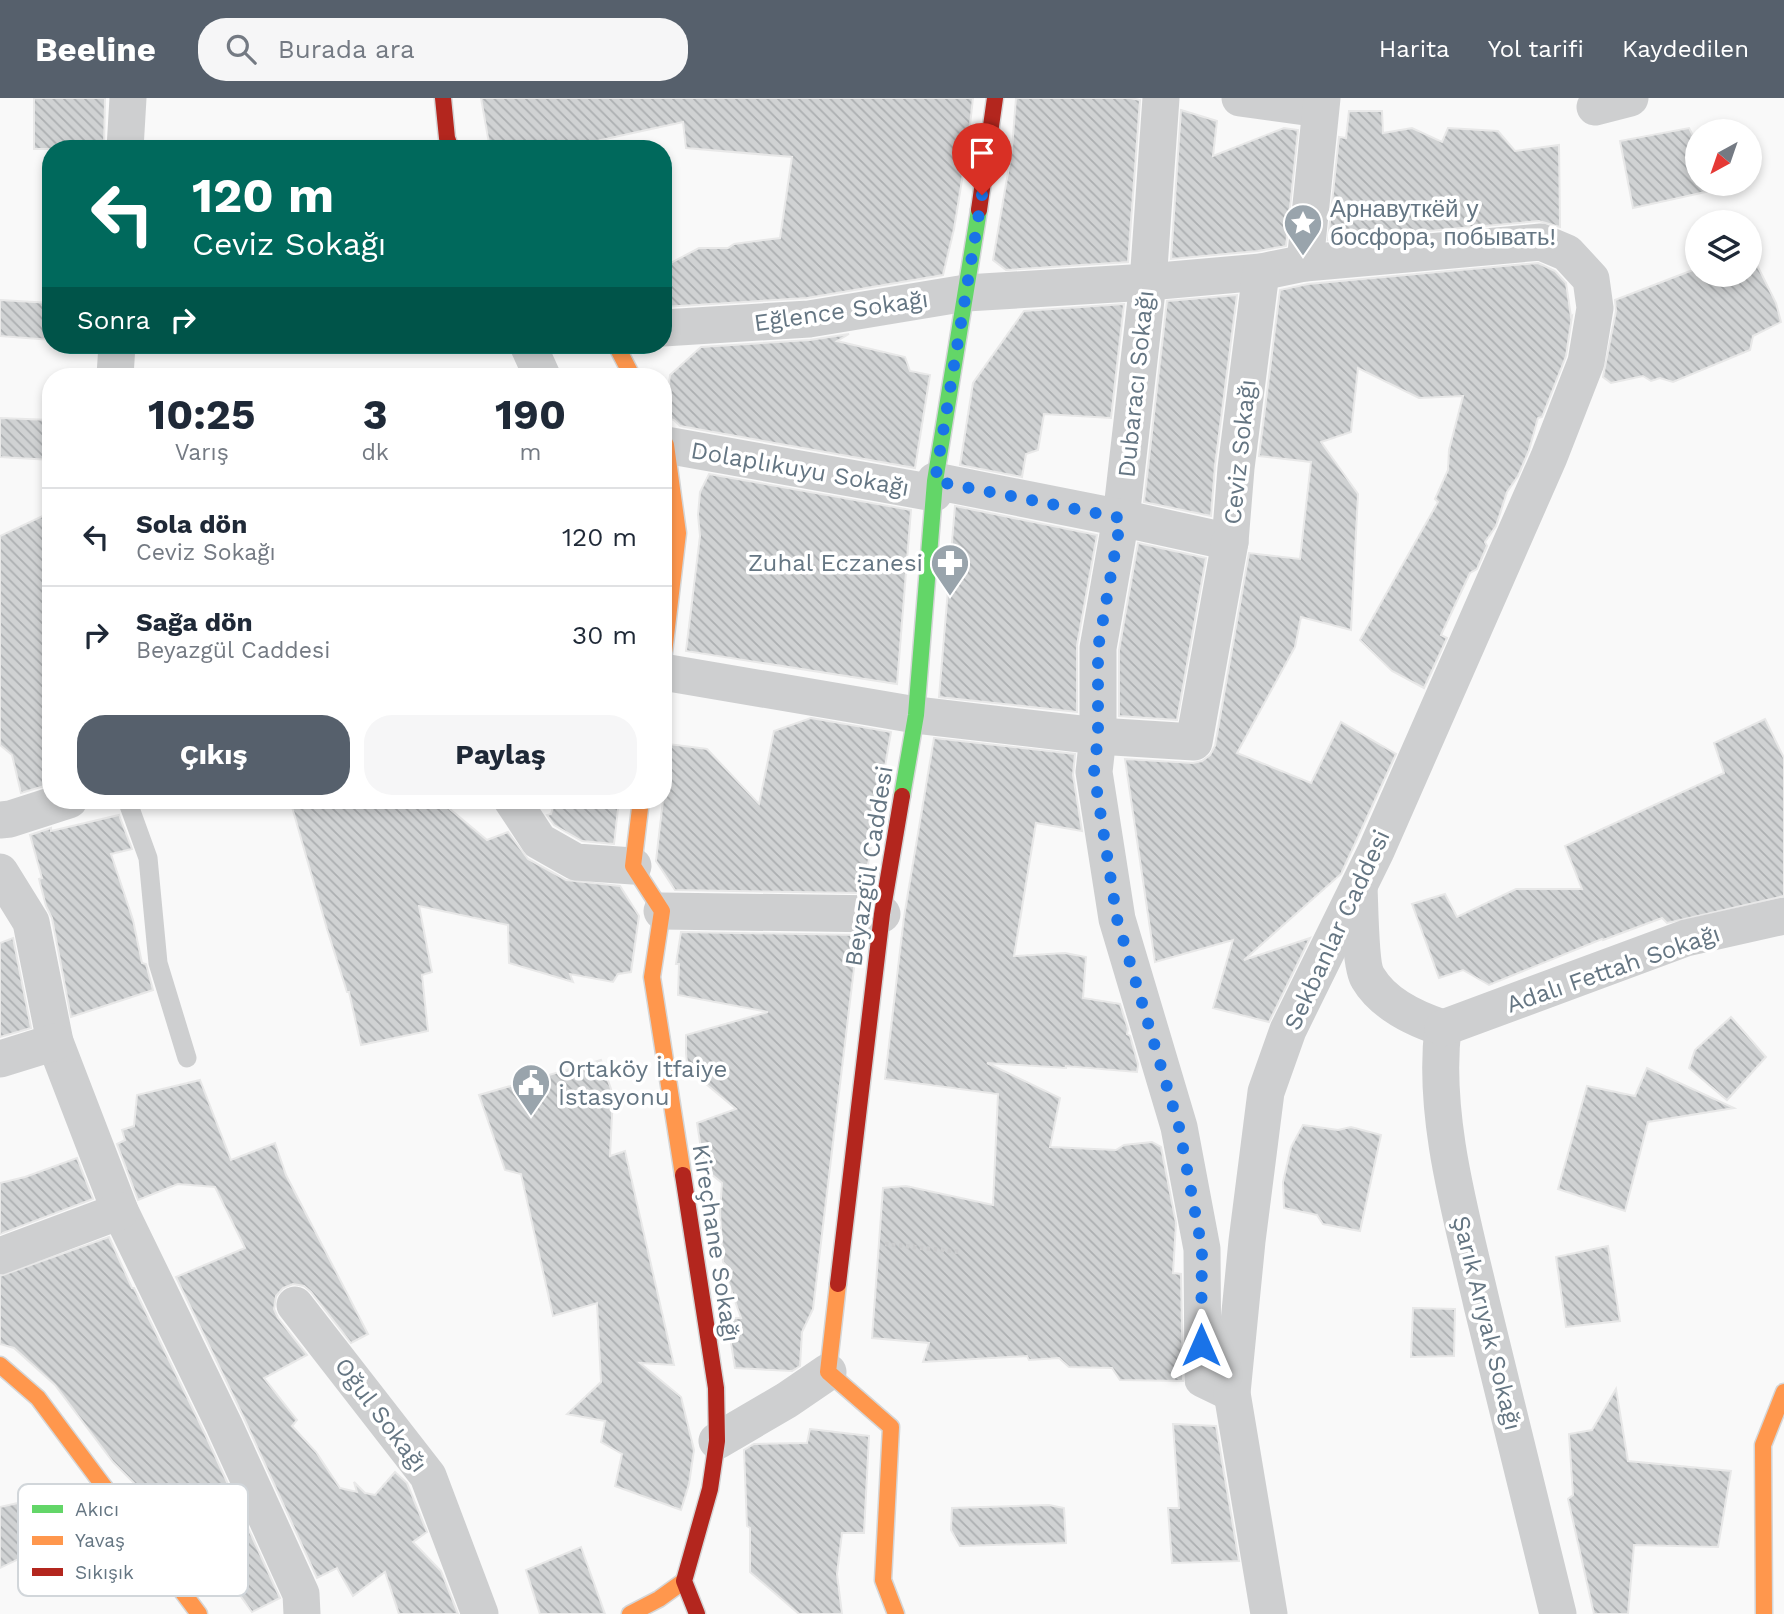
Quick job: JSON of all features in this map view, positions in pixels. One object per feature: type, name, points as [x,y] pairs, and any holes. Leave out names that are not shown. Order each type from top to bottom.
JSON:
[{"type":"street","points":[[126,140],[128,98]]},
{"type":"street","points":[[443,98],[448,140]]},
{"type":"street","name":"Beyazgül Caddesi","points":[[828,1372],[882,914],[916,715],[935,487],[990,146],[995,98]]},
{"type":"street","name":"Dubaracı Sokağı","points":[[1161,98],[1148,282],[1121,518],[1098,648],[1098,736],[1094,772],[1117,919],[1179,1127],[1202,1249],[1203,1379],[1232,1394]]},
{"type":"street","points":[[1240,98],[1321,103],[1305,263]]},
{"type":"street","points":[[1595,107],[1630,98]]},
{"type":"street","name":"Eğlence Sokağı","points":[[672,327],[809,319],[966,293],[1261,272],[1305,263],[1541,242],[1567,253],[1591,279]]},
{"type":"street","name":"Ceviz Sokağı","points":[[935,487],[1121,518],[1230,542],[1236,468],[1261,272]]},
{"type":"street","name":"Sekbanlar Caddesi","points":[[1269,1614],[1232,1394],[1247,1241],[1266,1091],[1288,1030],[1359,884],[1549,457],[1586,362],[1595,308],[1591,279]]},
{"type":"street","name":"Dolaplıkuyu Sokağı","points":[[672,443],[935,487]]},
{"type":"street","points":[[672,491],[678,533],[672,584]]},
{"type":"street","points":[[672,674],[916,715],[1098,736],[1194,742],[1230,542]]},
{"type":"street","points":[[0,820],[10,820],[42,809]]},
{"type":"street","points":[[518,809],[539,841],[576,862],[633,866]]},
{"type":"street","points":[[640,809],[633,866],[662,911],[882,914]]},
{"type":"street","points":[[0,872],[31,922],[55,1042],[120,1211],[224,1425],[301,1594],[302,1614]]},
{"type":"street","points":[[1359,884],[1366,977],[1383,996],[1414,1018],[1443,1028]]},
{"type":"street","name":"Kireçhane Sokağı","points":[[662,911],[652,977],[716,1388],[717,1441],[710,1489],[684,1581]]},
{"type":"street","name":"Adalı Fettah Sokağı","points":[[1443,1028],[1686,938],[1784,916]]},
{"type":"street","name":"Şarık Arıyak Sokağı","points":[[1443,1028],[1440,1055],[1442,1102],[1458,1203],[1558,1614]]},
{"type":"street","points":[[0,1059],[55,1042]]},
{"type":"street","points":[[0,1256],[120,1211]]},
{"type":"street","name":"Oğul Sokağı","points":[[295,1304],[428,1476],[480,1614]]},
{"type":"street","points":[[0,1365],[38,1398],[101,1484]]},
{"type":"street","points":[[717,1441],[787,1400],[828,1372],[891,1427],[883,1580],[896,1614]]},
{"type":"street","points":[[1764,1614],[1763,1445],[1784,1392]]},
{"type":"street","points":[[630,1614],[659,1599],[684,1581],[697,1614]]},
{"type":"street","points":[[184,1596],[200,1614]]},
{"type":"lane","points":[[130,809],[148,858],[158,963],[187,1058]]},
{"type":"path","points":[[843,1237],[960,1252]]},
{"type":"building","points":[[34,98],[105,98],[104,140],[42,140],[42,149],[34,149]]},
{"type":"building","points":[[481,98],[973,98],[954,229],[943,275],[807,298],[672,306],[672,262],[699,248],[728,248],[734,244],[780,238],[792,157],[686,148],[683,122],[601,140],[488,140]]},
{"type":"building","points":[[1016,98],[1140,100],[1128,262],[1006,270],[993,260],[1012,149]]},
{"type":"building","points":[[1181,110],[1217,121],[1213,156],[1284,128],[1298,130],[1286,246],[1171,259]]},
{"type":"building","points":[[1349,111],[1382,111],[1383,133],[1412,128],[1442,142],[1448,128],[1498,131],[1515,151],[1559,145],[1560,227],[1539,221],[1328,240],[1339,137],[1346,138]]},
{"type":"building","points":[[1685,129],[1685,196],[1687,196],[1633,208],[1620,141]]},
{"type":"building","points":[[1538,263],[1555,271],[1566,283],[1572,316],[1566,356],[1542,417],[1538,418],[1518,476],[1507,492],[1496,526],[1485,542],[1487,546],[1477,569],[1470,573],[1441,635],[1447,638],[1424,688],[1392,671],[1360,640],[1438,502],[1435,499],[1448,470],[1449,450],[1463,396],[1419,398],[1358,368],[1351,432],[1321,442],[1358,494],[1351,630],[1301,617],[1295,647],[1237,753],[1311,783],[1341,722],[1396,754],[1341,874],[1244,960],[1310,938],[1269,1022],[1213,1008],[1233,940],[1155,962],[1125,759],[1193,763],[1210,755],[1215,746],[1249,553],[1300,559],[1311,462],[1259,456],[1280,290],[1308,284]]},
{"type":"building","points":[[1685,273],[1685,287],[1762,287],[1762,275],[1776,303],[1781,322],[1753,336],[1750,350],[1673,382],[1660,378],[1651,381],[1643,376],[1611,383],[1603,377],[1616,311],[1615,300]]},
{"type":"building","points":[[1237,295],[1211,516],[1144,502],[1167,301]]},
{"type":"building","points":[[0,300],[42,302],[42,339],[0,336]]},
{"type":"building","points":[[1124,304],[1111,418],[1044,414],[1038,450],[1026,454],[1022,477],[960,465],[973,383],[1024,311]]},
{"type":"building","points":[[849,334],[837,341],[905,357],[910,371],[930,375],[915,468],[680,426],[672,419],[672,373],[701,347],[810,340]]},
{"type":"building","points":[[0,418],[42,420],[42,459],[0,457]]},
{"type":"building","points":[[709,474],[911,510],[897,684],[686,651],[700,536],[700,492]]},
{"type":"building","points":[[955,506],[1097,535],[1077,645],[1077,712],[939,697]]},
{"type":"building","points":[[42,516],[42,787],[21,793],[12,755],[0,745],[0,536]]},
{"type":"building","points":[[1138,543],[1206,558],[1177,720],[1119,716],[1119,650]]},
{"type":"building","points":[[811,718],[891,732],[863,893],[675,890],[656,861],[662,809],[672,809],[672,744],[707,749],[759,804],[774,731]]},
{"type":"building","points":[[1765,719],[1784,758],[1784,896],[1667,923],[1662,918],[1489,985],[1463,970],[1439,978],[1412,904],[1445,894],[1457,917],[1516,889],[1582,889],[1565,846],[1724,773],[1714,743]]},
{"type":"building","points":[[934,738],[1075,754],[1073,775],[1082,831],[1036,823],[1014,956],[1065,953],[1086,957],[1083,998],[1120,1004],[1138,1064],[1137,1072],[987,1063],[1060,1098],[1050,1147],[1116,1150],[1124,1145],[1152,1142],[1161,1147],[1176,1223],[1173,1273],[1181,1274],[1183,1381],[1120,1380],[1112,1368],[1069,1367],[1059,1358],[1029,1360],[1027,1356],[923,1362],[929,1343],[872,1338],[883,1188],[906,1186],[993,1205],[998,1094],[885,1079],[904,917]]},
{"type":"building","points":[[293,809],[450,809],[487,840],[508,832],[528,859],[566,880],[620,886],[639,916],[631,972],[618,974],[613,982],[570,974],[573,982],[509,963],[508,925],[419,906],[432,972],[422,975],[428,1031],[361,1045],[349,992],[327,929]]},
{"type":"building","points":[[552,809],[618,809],[614,844],[582,841],[554,825],[547,815],[551,814]]},
{"type":"building","points":[[119,815],[132,849],[111,854],[133,920],[142,963],[146,964],[153,990],[71,1017],[52,918],[46,906],[39,879],[42,878],[30,835],[51,828],[51,831]]},
{"type":"building","points":[[681,932],[858,935],[813,1309],[802,1332],[800,1366],[792,1371],[735,1368],[727,1318],[741,1318],[728,1281],[732,1271],[723,1262],[720,1212],[722,1183],[704,1168],[697,1123],[736,1109],[688,1069],[686,1054],[686,1035],[768,1012],[678,995],[679,964],[676,964]]},
{"type":"building","points":[[13,938],[31,1028],[0,1037],[0,943]]},
{"type":"building","points":[[1731,1017],[1766,1057],[1727,1100],[1689,1068],[1695,1050]]},
{"type":"building","points":[[601,1060],[613,1095],[610,1156],[625,1151],[674,1365],[640,1363],[681,1397],[694,1450],[689,1484],[681,1510],[615,1486],[622,1454],[601,1442],[605,1421],[567,1414],[601,1382],[597,1303],[553,1316],[521,1174],[505,1170],[479,1095]]},
{"type":"building","points":[[1647,1068],[1734,1108],[1648,1122],[1625,1211],[1558,1189],[1587,1086],[1635,1096]]},
{"type":"building","points":[[200,1080],[231,1160],[275,1143],[286,1175],[368,1334],[351,1343],[304,1286],[293,1284],[283,1288],[276,1296],[274,1309],[307,1355],[264,1378],[297,1420],[292,1426],[316,1452],[340,1488],[357,1492],[354,1482],[365,1493],[375,1495],[395,1472],[407,1483],[427,1532],[413,1542],[441,1571],[458,1614],[399,1614],[385,1572],[353,1596],[337,1568],[317,1578],[176,1277],[245,1248],[215,1187],[178,1184],[138,1200],[117,1144],[125,1140],[122,1130],[134,1126],[137,1095]]},
{"type":"building","points":[[1303,1125],[1338,1130],[1351,1127],[1381,1135],[1360,1231],[1323,1224],[1317,1215],[1284,1208],[1283,1182],[1291,1147]]},
{"type":"building","points":[[77,1158],[93,1199],[0,1234],[0,1183]]},
{"type":"building","points":[[109,1237],[228,1484],[135,1484],[113,1462],[55,1385],[14,1348],[0,1344],[0,1276]]},
{"type":"building","points":[[1608,1246],[1620,1321],[1566,1327],[1556,1257]]},
{"type":"building","points":[[1413,1308],[1455,1309],[1454,1356],[1411,1357]]},
{"type":"building","points":[[1616,1389],[1628,1461],[1731,1471],[1718,1547],[1634,1545],[1628,1614],[1594,1614],[1568,1499],[1573,1495],[1569,1434],[1592,1430]]},
{"type":"building","points":[[1173,1424],[1216,1426],[1239,1561],[1172,1563],[1168,1508],[1179,1508]]},
{"type":"building","points":[[810,1429],[869,1436],[864,1533],[842,1533],[837,1574],[842,1614],[799,1614],[750,1572],[750,1528],[747,1526],[744,1450],[754,1444],[807,1443]]},
{"type":"building","points":[[18,1503],[18,1559],[0,1568],[0,1507]]},
{"type":"building","points":[[1049,1505],[1064,1508],[1066,1543],[960,1546],[951,1530],[952,1508]]},
{"type":"building","points":[[248,1528],[280,1598],[252,1612],[241,1596],[248,1596]]},
{"type":"building","points":[[581,1547],[605,1614],[540,1614],[526,1570]]},
{"type":"traffic: fast","points":[[902,796],[916,715],[935,481],[979,210]]},
{"type":"traffic: slow","points":[[621,354],[628,368]]},
{"type":"traffic: slow","points":[[672,489],[678,533],[672,584]]},
{"type":"traffic: slow","points":[[640,809],[633,866],[662,911],[652,977],[683,1175]]},
{"type":"traffic: slow","points":[[838,1284],[828,1372],[891,1427],[883,1580],[896,1614]]},
{"type":"traffic: slow","points":[[0,1365],[38,1398],[102,1484]]},
{"type":"traffic: slow","points":[[1764,1614],[1763,1445],[1784,1392]]},
{"type":"traffic: slow","points":[[630,1614],[659,1599],[684,1581]]},
{"type":"traffic: slow","points":[[186,1596],[199,1614]]},
{"type":"traffic: jam","points":[[443,98],[448,140]]},
{"type":"traffic: jam","points":[[979,210],[995,98]]},
{"type":"traffic: jam","points":[[838,1284],[882,914],[902,796]]},
{"type":"traffic: jam","points":[[683,1175],[716,1388],[717,1441],[710,1489],[684,1581],[697,1614]]},
{"type":"place","name":"Арнавуткёй у босфора, побывать!","points":[[1303,257]]},
{"type":"place","name":"Zuhal Eczanesi","points":[[950,597]]},
{"type":"place","name":"Ortaköy İtfaiye İstasyonu","points":[[531,1117]]},
{"type":"route","points":[[982,195],[935,481],[1121,518],[1098,648],[1098,736],[1094,772],[1117,919],[1179,1127],[1202,1249],[1201,1345]]}]
